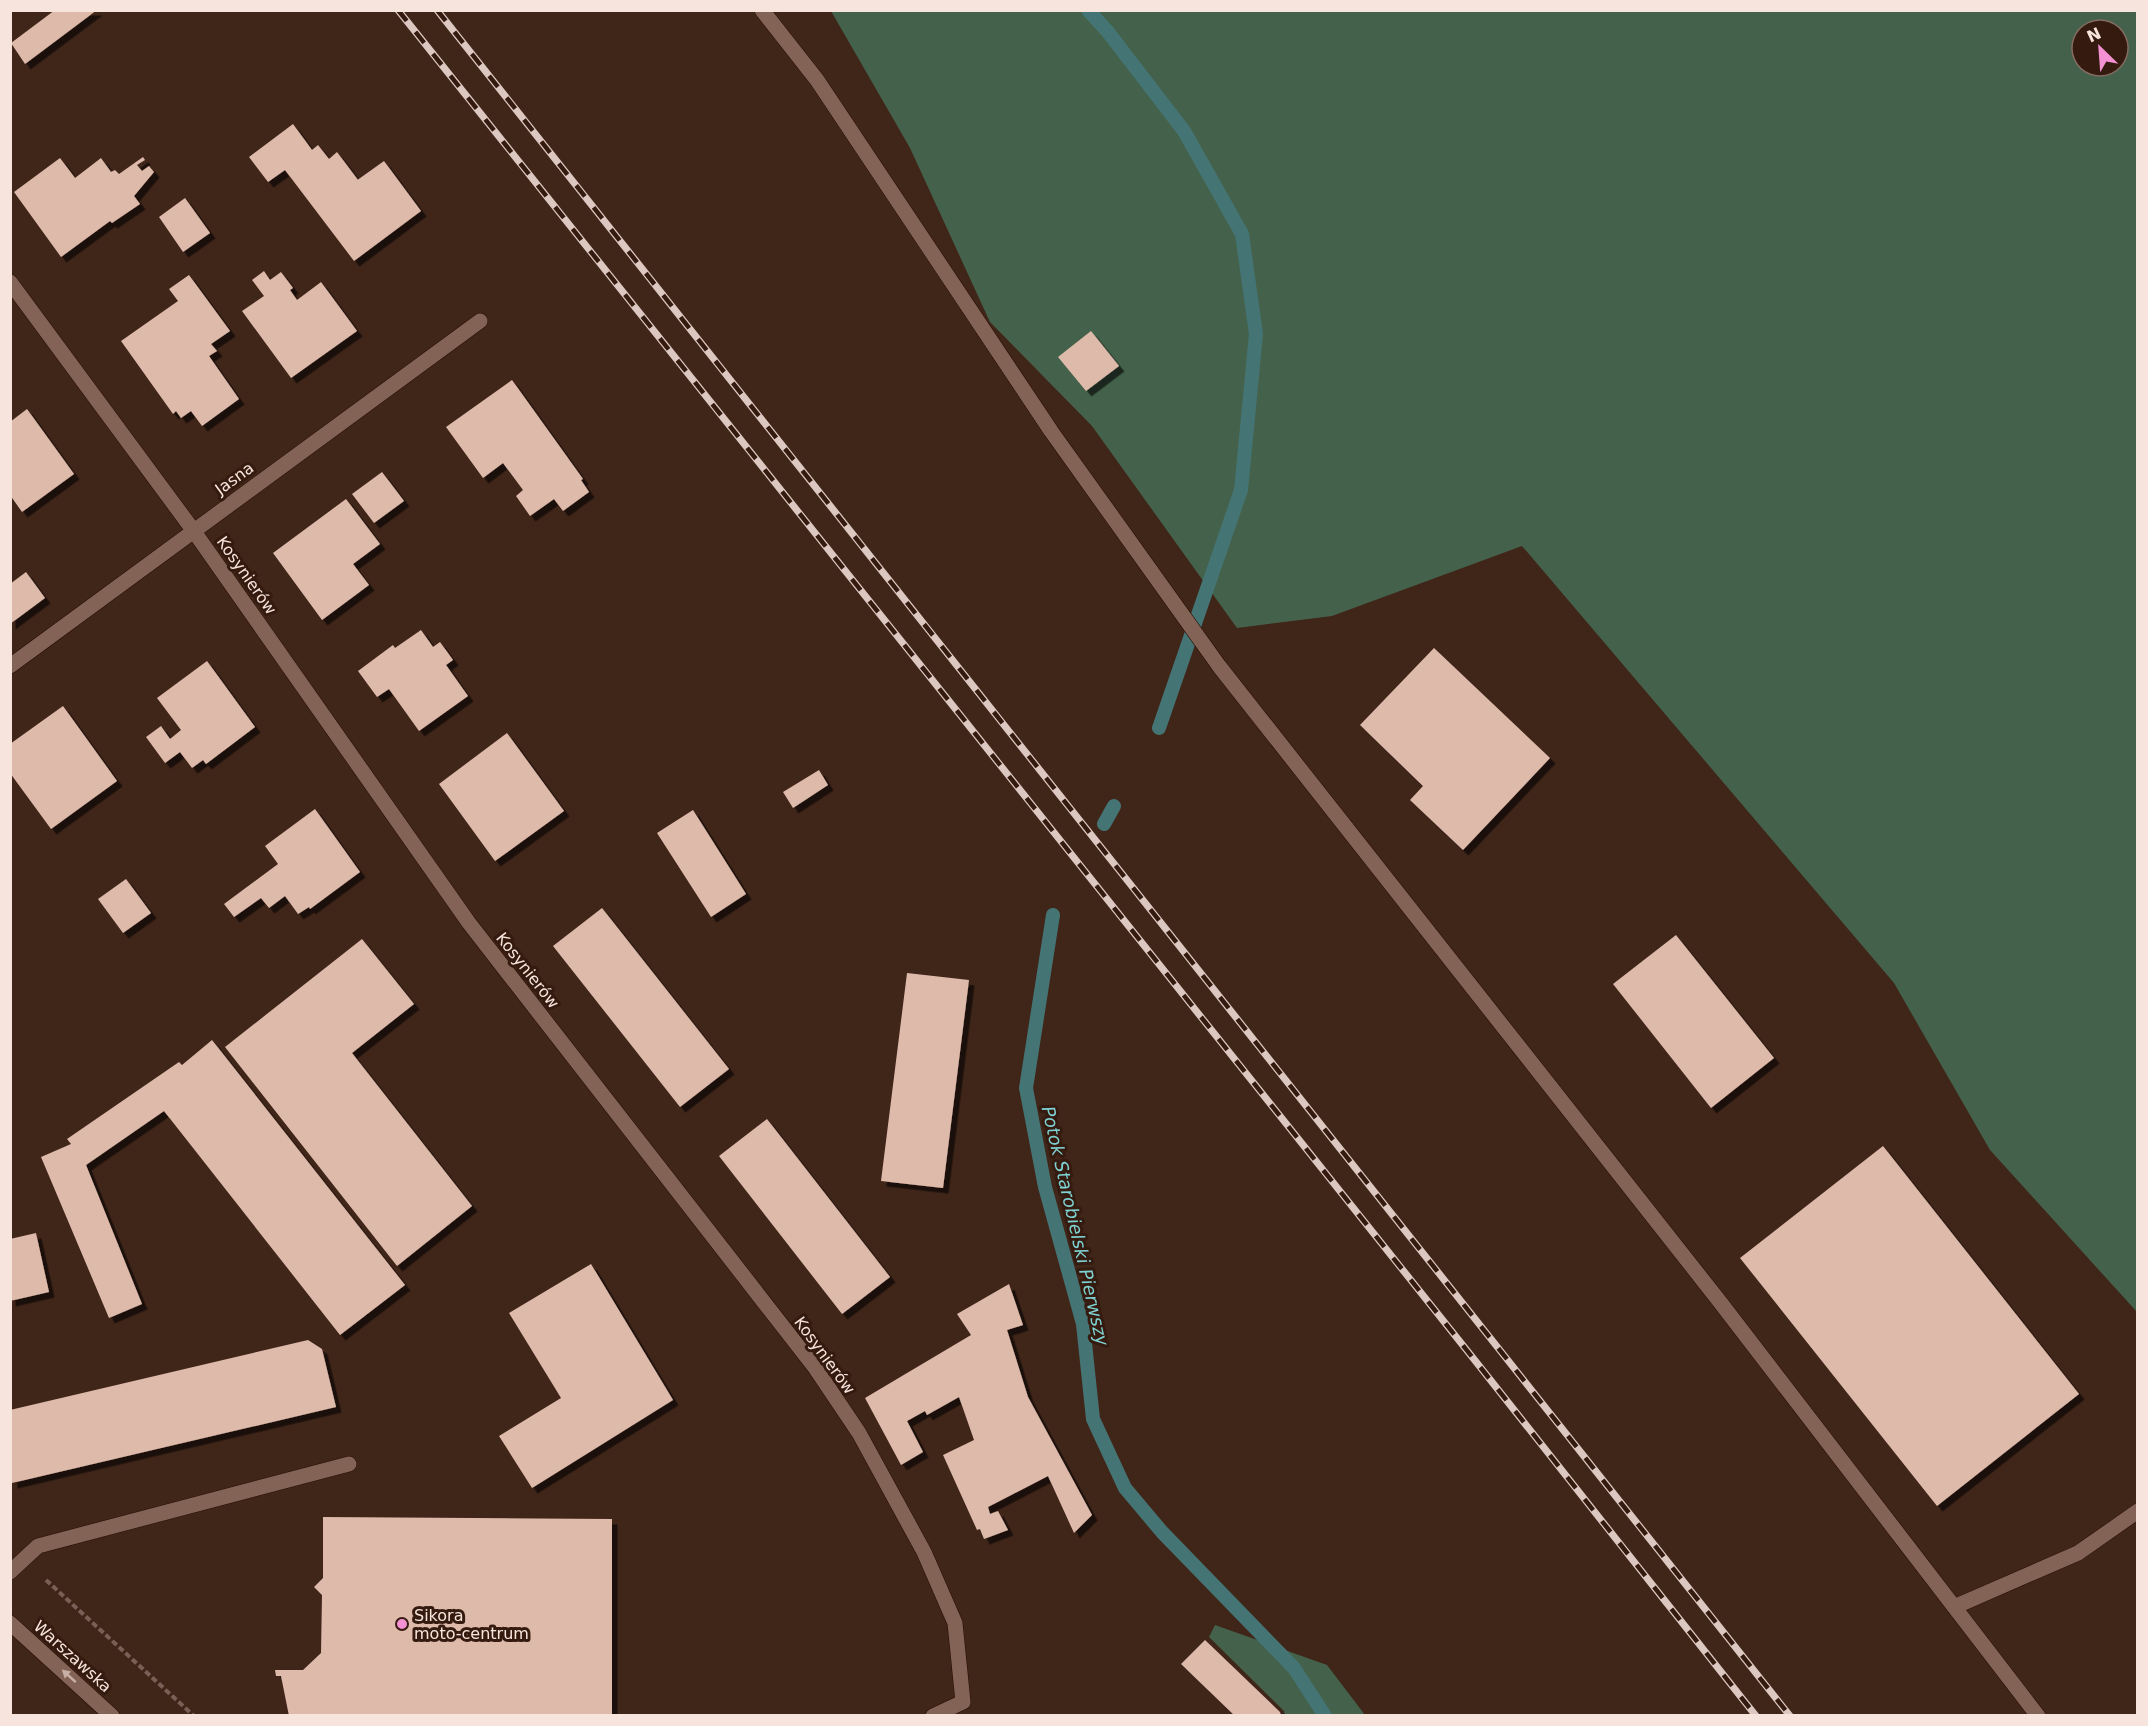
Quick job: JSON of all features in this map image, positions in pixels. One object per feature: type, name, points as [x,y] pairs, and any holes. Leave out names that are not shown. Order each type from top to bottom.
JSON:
[{"type":"street","points":[[762,10],[817,80],[1051,431],[1219,666],[1720,1302],[2038,1716]]},
{"type":"street","name":"Kosynierów","points":[[10,282],[193,530],[469,923],[816,1369],[859,1433],[924,1552],[955,1623],[963,1702],[933,1716]]},
{"type":"street","name":"Jasna","points":[[10,666],[480,321]]},
{"type":"street","points":[[10,1572],[38,1546],[349,1464]]},
{"type":"street","points":[[1954,1607],[2078,1553],[2138,1511]]},
{"type":"street","name":"Warszawska","points":[[10,1623],[112,1716]]},
{"type":"path","points":[[24,1560],[194,1716]]},
{"type":"green space","points":[[831,11],[2137,11],[2137,1312],[1990,1150],[1894,983],[1522,546],[1332,616],[1237,628],[1092,426],[990,322],[910,148]]},
{"type":"green space","points":[[1215,1625],[1327,1665],[1365,1715],[1285,1715],[1284,1711],[1209,1637]]},
{"type":"building","points":[[55,10],[97,10],[25,64],[11,43]]},
{"type":"building","points":[[293,124],[312,150],[318,145],[329,159],[337,152],[358,180],[384,161],[421,211],[354,261],[285,170],[268,182],[249,157]]},
{"type":"building","points":[[143,157],[145,160],[137,165],[142,171],[149,166],[154,172],[134,196],[140,204],[112,223],[110,221],[61,257],[14,192],[60,158],[75,178],[101,158],[111,172],[115,170],[119,174]]},
{"type":"building","points":[[185,198],[210,233],[183,252],[159,217]]},
{"type":"building","points":[[264,271],[270,280],[281,272],[293,288],[290,290],[297,300],[321,282],[357,331],[291,378],[242,311],[264,296],[252,280]]},
{"type":"building","points":[[189,275],[230,331],[211,344],[217,351],[209,356],[239,399],[202,426],[191,411],[181,418],[176,411],[173,414],[121,341],[178,301],[169,289]]},
{"type":"building","points":[[1091,331],[1119,366],[1086,391],[1058,357]]},
{"type":"building","points":[[512,380],[583,479],[581,480],[589,492],[563,511],[554,499],[530,516],[516,496],[523,490],[503,463],[483,478],[446,427]]},
{"type":"building","points":[[27,409],[74,474],[22,512],[10,495],[10,422]]},
{"type":"building","points":[[382,472],[404,501],[374,523],[352,494]]},
{"type":"building","points":[[346,499],[380,544],[353,564],[369,585],[322,620],[273,553]]},
{"type":"building","points":[[26,572],[45,598],[10,624],[10,584]]},
{"type":"building","points":[[421,630],[433,647],[440,642],[453,660],[446,665],[468,696],[419,731],[389,689],[377,697],[358,671],[393,645],[395,648]]},
{"type":"building","points":[[1434,648],[1550,758],[1463,850],[1410,800],[1423,786],[1360,725]]},
{"type":"building","points":[[207,661],[255,727],[206,764],[203,760],[192,768],[180,752],[165,763],[146,737],[161,726],[170,739],[181,730],[157,698]]},
{"type":"building","points":[[63,706],[117,781],[51,829],[10,773],[10,744]]},
{"type":"building","points":[[507,733],[564,811],[495,861],[439,784]]},
{"type":"building","points":[[819,770],[828,785],[793,808],[783,792]]},
{"type":"building","points":[[315,809],[360,872],[310,909],[309,907],[298,914],[285,896],[269,908],[261,898],[234,917],[224,904],[278,864],[265,846]]},
{"type":"building","points":[[693,810],[746,894],[711,917],[657,833]]},
{"type":"building","points":[[126,879],[151,913],[123,933],[98,899]]},
{"type":"building","points":[[602,908],[729,1069],[680,1107],[553,946]]},
{"type":"building","points":[[1676,935],[1774,1058],[1711,1108],[1613,984]]},
{"type":"building","points":[[362,939],[414,1004],[352,1053],[472,1206],[397,1266],[225,1047]]},
{"type":"building","points":[[907,973],[969,980],[943,1188],[881,1181]]},
{"type":"building","points":[[212,1040],[405,1285],[340,1335],[164,1111],[86,1165],[142,1304],[109,1318],[41,1157],[71,1144],[67,1139],[179,1062],[182,1065]]},
{"type":"building","points":[[767,1119],[890,1277],[842,1314],[719,1156]]},
{"type":"building","points":[[1883,1146],[2079,1394],[1937,1506],[1740,1258]]},
{"type":"building","points":[[36,1233],[49,1292],[10,1301],[10,1239]]},
{"type":"building","points":[[591,1264],[673,1400],[532,1488],[499,1436],[561,1398],[509,1313]]},
{"type":"building","points":[[1009,1284],[1023,1325],[1007,1330],[1028,1397],[1092,1515],[1074,1533],[1048,1476],[988,1507],[990,1514],[998,1511],[1008,1530],[984,1539],[980,1529],[977,1530],[943,1455],[974,1440],[959,1397],[927,1415],[925,1411],[907,1421],[923,1452],[901,1465],[865,1398],[971,1335],[957,1314]]},
{"type":"building","points":[[308,1340],[322,1349],[336,1407],[12,1483],[10,1410]]},
{"type":"building","points":[[323,1517],[612,1519],[612,1716],[289,1716],[281,1676],[276,1676],[275,1670],[303,1670],[321,1653],[322,1595],[314,1587],[323,1578]]},
{"type":"building","points":[[1205,1640],[1280,1712],[1281,1716],[1235,1716],[1181,1664]]},
{"type":"waterway","name":"Potok Starobielski Pierwszy","points":[[1088,10],[1108,32],[1184,131],[1242,234],[1256,334],[1241,490],[1159,728]]},
{"type":"waterway","name":"Potok Starobielski Pierwszy","points":[[1104,824],[1114,806]]},
{"type":"waterway","name":"Potok Starobielski Pierwszy","points":[[1053,915],[1026,1088],[1045,1187],[1083,1324],[1093,1419],[1125,1488],[1162,1532],[1294,1668],[1325,1716]]},
{"type":"railway","points":[[398,10],[1756,1716]]},
{"type":"railway","points":[[437,10],[1790,1716]]},
{"type":"place","name":"Sikora moto-centrum","points":[[402,1624]]}]
